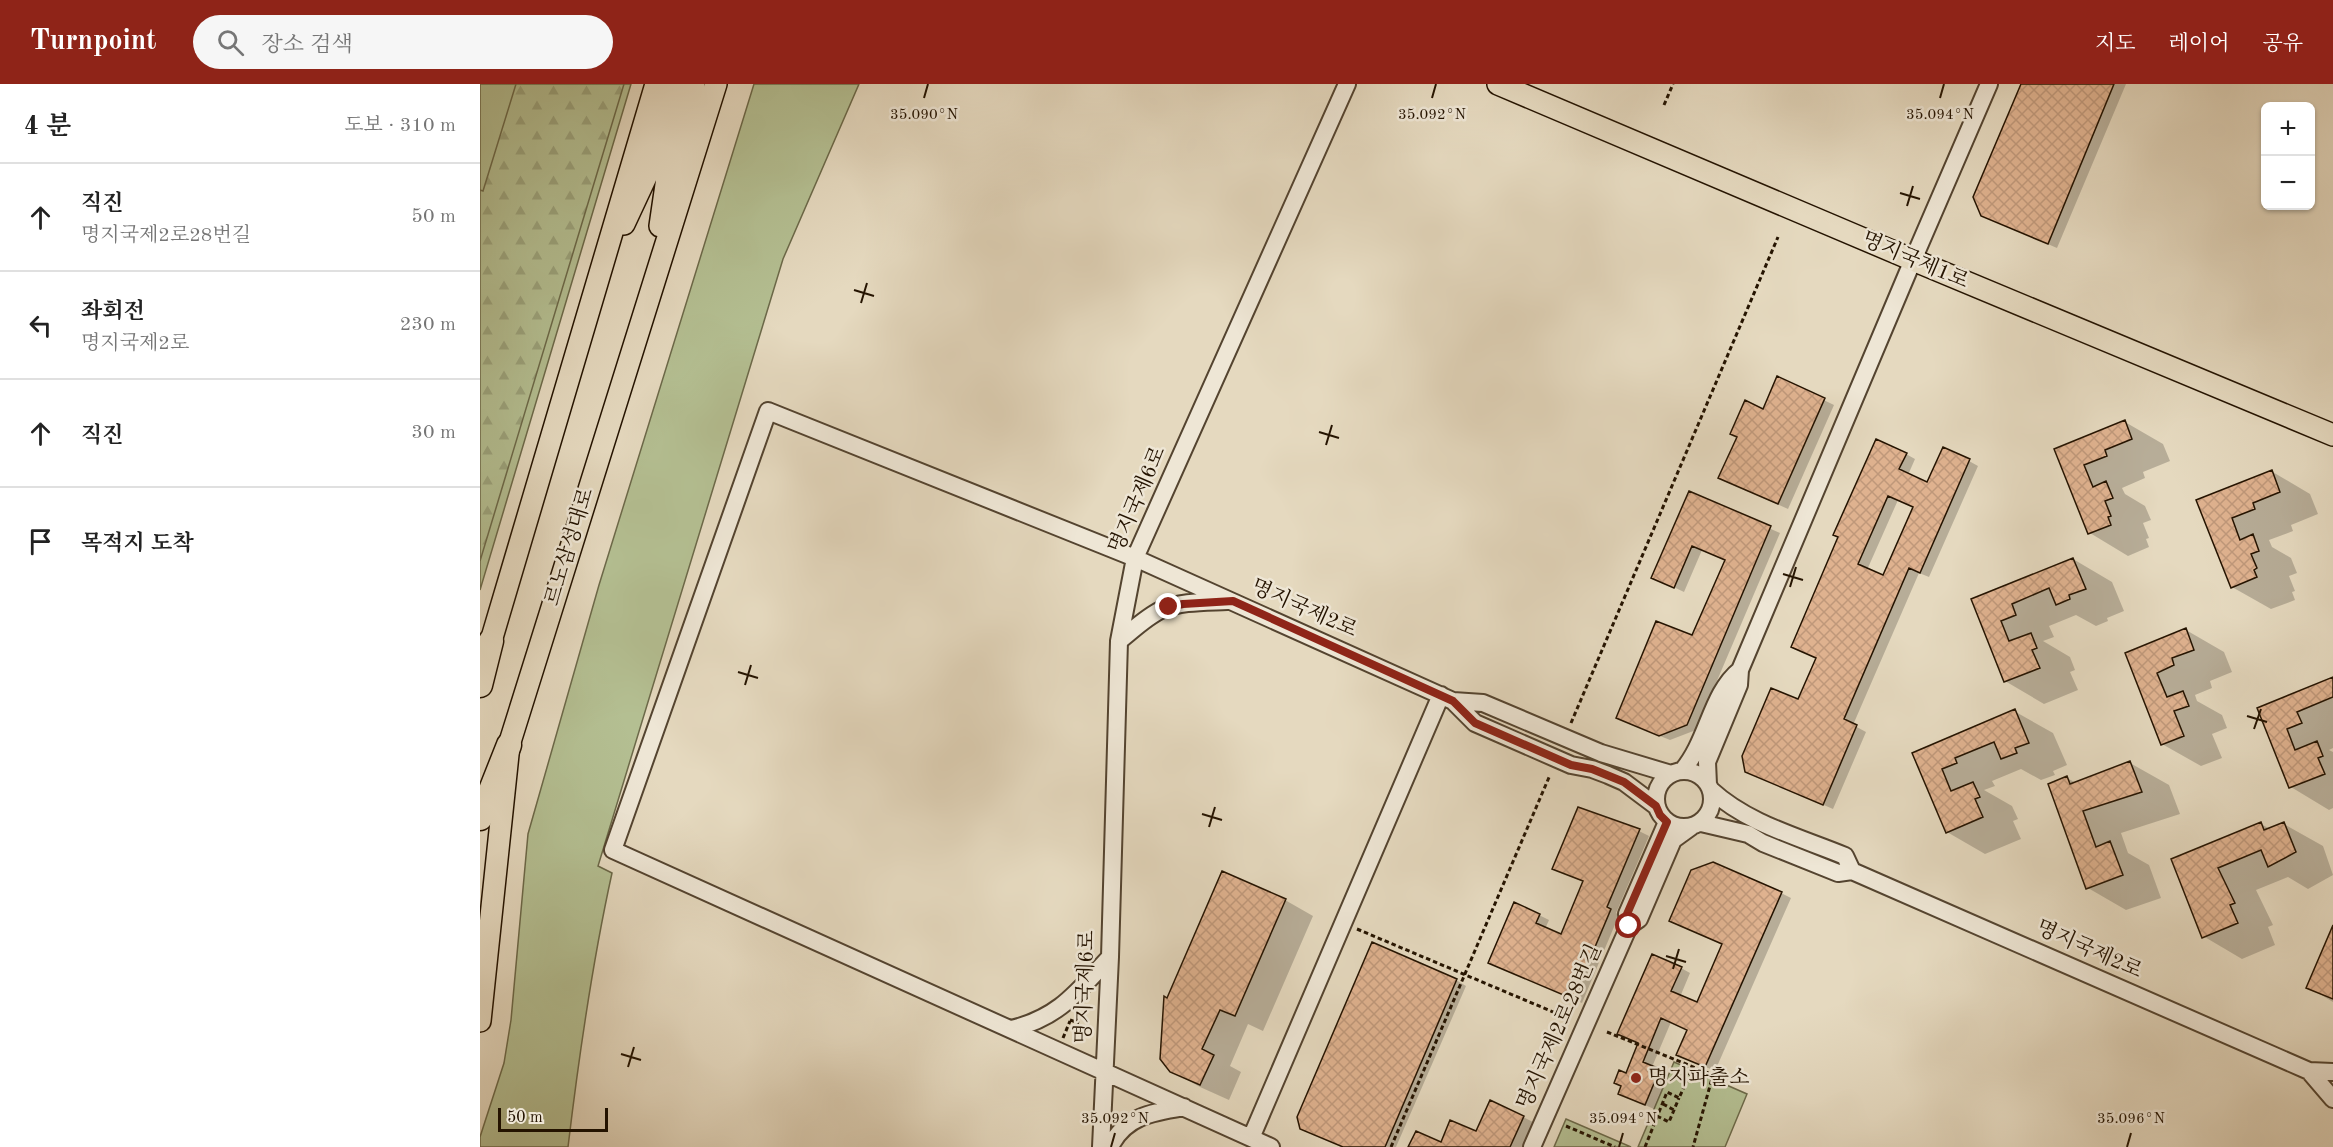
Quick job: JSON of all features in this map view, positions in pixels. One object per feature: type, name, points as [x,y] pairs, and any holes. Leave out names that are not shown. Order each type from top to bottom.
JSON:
[{"type":"highway","points":[[480,685],[491,641]]},
{"type":"highway","points":[[480,818],[508,745]]},
{"type":"main road","points":[[480,666],[491,641],[593,290],[656,84]]},
{"type":"main road","points":[[593,290],[652,164],[675,84]]},
{"type":"main road","points":[[648,298],[667,178],[694,84]]},
{"type":"main road","name":"르노삼성대로","points":[[480,1021],[508,745],[716,84]]},
{"type":"main road","name":"명지국제1로","points":[[1498,84],[2333,435]]},
{"type":"street","name":"명지국제6로","points":[[1101,1147],[1110,957],[1119,641],[1135,558],[1347,84]]},
{"type":"street","points":[[1740,670],[1727,680],[1691,761],[1658,788],[1656,806],[1660,815],[1674,826],[1696,825],[1711,808],[1707,762],[1739,685],[1740,670],[1989,84]]},
{"type":"street","name":"명지국제2로","points":[[1011,1029],[613,850],[768,411],[1135,558],[1447,698],[1483,703],[1601,753],[1677,772]]},
{"type":"street","points":[[1119,641],[1152,616],[1169,607],[1233,601]]},
{"type":"street","name":"명지국제2로","points":[[1447,698],[1475,723],[1571,765],[1624,782],[1656,806]]},
{"type":"street","points":[[1251,1138],[1447,698]]},
{"type":"street","points":[[1677,772],[1699,775],[1709,787]]},
{"type":"street","name":"명지국제2로","points":[[1709,787],[1731,807],[1753,819],[1845,856],[1852,871]]},
{"type":"street","name":"명지국제2로28번길","points":[[1629,926],[1627,914],[1667,822]]},
{"type":"street","name":"명지국제2로","points":[[1696,825],[1748,834],[1762,843],[1838,873],[1852,871],[2309,1071]]},
{"type":"street","name":"명지국제2로28번길","points":[[1532,1147],[1629,926],[1639,919],[1673,840],[1696,825]]},
{"type":"street","points":[[1011,1029],[1033,1024],[1056,1011],[1110,957]]},
{"type":"street","points":[[1011,1029],[1271,1147]]},
{"type":"street","points":[[2309,1071],[2333,1072]]},
{"type":"street","points":[[2309,1071],[2333,1099]]},
{"type":"street","points":[[1110,1147],[1118,1133],[1136,1118],[1153,1112],[1185,1107]]},
{"type":"path","points":[[1664,105],[1673,84]]},
{"type":"path","points":[[1569,728],[1778,237]]},
{"type":"path","points":[[1391,1147],[1550,775]]},
{"type":"path","points":[[1355,928],[1565,1017]]},
{"type":"path","points":[[1062,1017],[1079,1023]]},
{"type":"path","points":[[1064,1038],[1070,1021]]},
{"type":"path","points":[[1607,1032],[1713,1075],[1693,1147]]},
{"type":"path","points":[[1657,1116],[1669,1122],[1693,1067]]},
{"type":"path","points":[[1645,1147],[1667,1092],[1679,1098]]},
{"type":"path","points":[[1662,1104],[1674,1110]]},
{"type":"path","points":[[1566,1126],[1615,1147]]},
{"type":"green space","points":[[480,84],[631,84],[480,590]]},
{"type":"green space","points":[[516,84],[624,84],[480,561],[480,190],[483,191]]},
{"type":"green space","points":[[754,84],[859,84],[783,259],[598,866],[612,873],[598,941],[568,1147],[480,1147],[480,1137],[504,1063],[511,1020],[528,834],[599,585]]},
{"type":"green space","points":[[1674,1062],[1747,1094],[1725,1147],[1638,1147]]},
{"type":"green space","points":[[1566,1119],[1631,1147],[1554,1147]]},
{"type":"building","points":[[2021,84],[2114,84],[2048,244],[1981,216],[1973,197]]},
{"type":"building","points":[[1777,376],[1825,398],[1778,504],[1718,478],[1737,437],[1730,434],[1745,400],[1763,409]]},
{"type":"building","points":[[2125,420],[2132,439],[2105,450],[2107,456],[2084,465],[2093,487],[2106,481],[2113,498],[2105,501],[2111,516],[2108,517],[2111,525],[2088,534],[2054,449]]},
{"type":"building","points":[[1876,439],[1907,453],[1899,469],[1927,482],[1943,447],[1970,459],[1920,573],[1909,568],[1844,719],[1857,725],[1823,805],[1745,772],[1742,756],[1771,688],[1798,699],[1816,658],[1791,647],[1838,537],[1833,535]],"holes":[[[1888,496],[1913,507],[1883,575],[1858,564]]]},
{"type":"building","points":[[2272,470],[2280,492],[2253,503],[2255,509],[2232,518],[2240,540],[2253,534],[2259,551],[2251,554],[2257,568],[2254,570],[2257,577],[2231,588],[2196,500]]},
{"type":"building","points":[[1689,491],[1771,526],[1687,725],[1659,736],[1616,718],[1656,621],[1692,635],[1725,560],[1692,546],[1674,588],[1651,578]]},
{"type":"building","points":[[2073,558],[2086,589],[2069,595],[2070,599],[2056,605],[2049,588],[2012,604],[2016,615],[2001,621],[2009,641],[2031,633],[2037,648],[2032,650],[2040,668],[2004,682],[1971,599]]},
{"type":"building","points":[[2186,628],[2194,650],[2172,658],[2174,665],[2157,673],[2167,697],[2183,691],[2189,706],[2174,711],[2184,736],[2161,745],[2125,653]]},
{"type":"building","points":[[2333,677],[2333,697],[2297,712],[2302,723],[2287,729],[2295,750],[2317,741],[2323,756],[2318,758],[2325,774],[2289,788],[2257,708]]},
{"type":"building","points":[[2015,709],[2029,743],[2015,748],[2017,753],[2001,759],[1994,742],[1955,758],[1957,763],[1942,769],[1951,791],[1973,782],[1980,797],[1975,799],[1983,817],[1946,833],[1912,753]]},
{"type":"building","points":[[2130,761],[2142,792],[2083,811],[2096,847],[2110,841],[2123,875],[2086,889],[2048,784],[2067,776],[2070,784]]},
{"type":"building","points":[[1578,807],[1640,829],[1607,907],[1611,909],[1573,999],[1488,963],[1514,902],[1540,914],[1536,923],[1561,934],[1583,881],[1552,869]]},
{"type":"building","points":[[2261,822],[2264,830],[2284,822],[2296,852],[2268,867],[2261,850],[2218,868],[2235,903],[2230,905],[2238,923],[2202,938],[2171,859]]},
{"type":"building","points":[[1713,862],[1782,892],[1705,1067],[1676,1055],[1687,1030],[1661,1018],[1643,1062],[1660,1069],[1645,1105],[1618,1094],[1621,1086],[1614,1083],[1619,1070],[1626,1073],[1638,1043],[1617,1034],[1652,954],[1682,967],[1671,991],[1697,1002],[1722,944],[1669,921],[1691,870]]},
{"type":"building","points":[[1222,871],[1286,899],[1235,1016],[1220,1010],[1202,1049],[1214,1055],[1200,1085],[1170,1072],[1160,1059],[1164,996],[1167,998]]},
{"type":"building","points":[[2333,925],[2333,999],[2306,988]]},
{"type":"building","points":[[1372,942],[1457,979],[1385,1147],[1343,1147],[1300,1129],[1297,1117]]},
{"type":"building","points":[[1490,1100],[1524,1116],[1510,1147],[1408,1147],[1416,1131],[1441,1142],[1450,1120],[1476,1131]]},
{"type":"place","name":"명지파출소","points":[[1636,1078]]},
{"type":"route","points":[[1169,607],[1233,601],[1453,701],[1475,723],[1571,765],[1592,769],[1624,782],[1656,806],[1660,815],[1667,822],[1627,914],[1629,926]]}]
